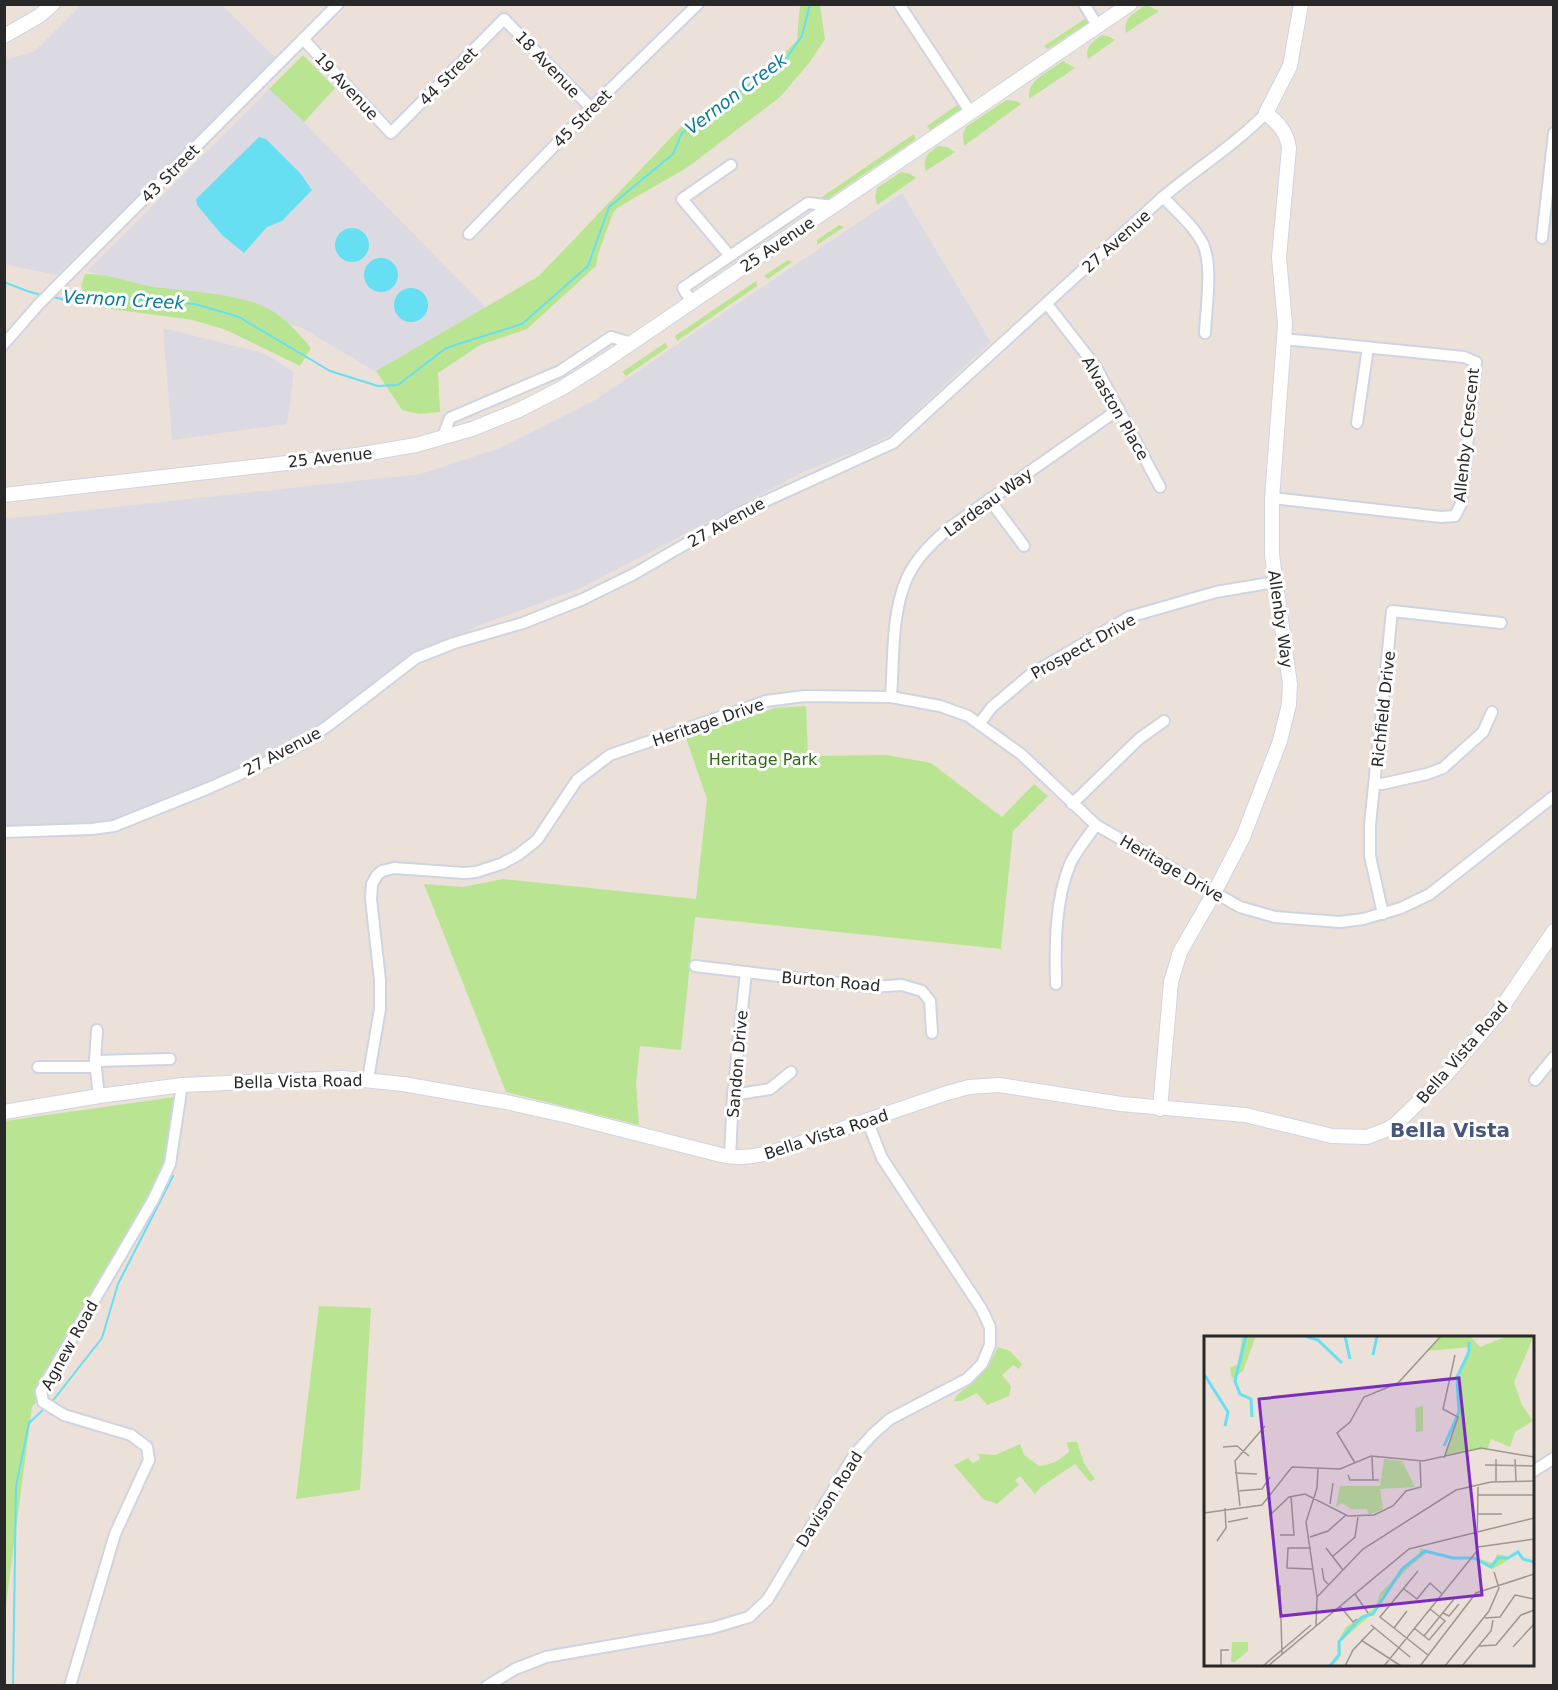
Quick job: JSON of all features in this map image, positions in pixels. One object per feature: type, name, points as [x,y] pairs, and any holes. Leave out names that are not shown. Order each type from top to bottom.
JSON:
[{"type":"street","points":[[4,36],[39,16],[52,4]]},
{"type":"street","name":"43 Street","points":[[4,344],[39,304],[338,4]]},
{"type":"street","name":"45 Street","points":[[469,234],[591,108],[698,4]]},
{"type":"street","points":[[899,4],[971,113]]},
{"type":"street","points":[[1084,4],[1098,27]]},
{"type":"street","name":"25 Avenue","points":[[4,495],[366,454],[416,445],[472,429],[526,407],[579,378],[692,303],[1130,4]]},
{"type":"street","name":"27 Avenue","points":[[4,832],[92,829],[114,826],[144,816],[267,762],[303,743],[329,726],[416,658],[444,646],[523,623],[581,600],[634,574],[736,514],[893,443],[1163,197],[1246,132],[1266,113],[1290,66],[1301,4]]},
{"type":"street","name":"18 Avenue","points":[[504,19],[591,108]]},
{"type":"street","name":"44 Street","points":[[391,133],[504,19]]},
{"type":"street","name":"19 Avenue","points":[[303,39],[391,133]]},
{"type":"street","name":"Allenby Way","points":[[1160,1109],[1171,982],[1180,952],[1243,837],[1280,741],[1289,704],[1290,684],[1272,555],[1272,498],[1285,324],[1279,257],[1289,148],[1285,133],[1266,113]]},
{"type":"street","points":[[1542,238],[1554,133]]},
{"type":"street","name":"25 Avenue","points":[[730,256],[682,199],[731,165]]},
{"type":"street","points":[[1163,197],[1191,226],[1203,244],[1208,261],[1205,333]]},
{"type":"street","name":"25 Avenue","points":[[692,303],[683,288],[808,203],[833,206]]},
{"type":"street","name":"Alvaston Place","points":[[1047,304],[1096,367],[1160,486]]},
{"type":"street","points":[[444,433],[450,418],[560,371],[611,337],[632,343]]},
{"type":"street","name":"Allenby Crescent","points":[[1272,498],[1441,518],[1455,516],[1461,504],[1476,362],[1464,357],[1284,339]]},
{"type":"street","points":[[1357,423],[1368,347]]},
{"type":"street","name":"Lardeau Way","points":[[891,697],[897,616],[908,577],[932,544],[949,528],[989,499],[1119,409]]},
{"type":"street","points":[[4,483],[21,493]]},
{"type":"street","points":[[989,499],[1024,546]]},
{"type":"street","name":"Prospect Drive","points":[[979,724],[992,707],[1031,674],[1129,617],[1216,592],[1275,582]]},
{"type":"street","name":"Richfield Drive","points":[[1383,914],[1370,856],[1370,825],[1392,611],[1501,623]]},
{"type":"street","name":"Heritage Drive","points":[[368,1079],[381,994],[371,891],[374,880],[382,871],[394,868],[464,873],[501,864],[518,855],[537,840],[577,780],[610,755],[766,701],[804,696],[891,697],[939,706],[968,716],[1021,754],[1096,825],[1214,893],[1249,910],[1275,917],[1340,922],[1383,914],[1401,908],[1430,894],[1554,796]]},
{"type":"street","points":[[1375,783],[1382,784],[1443,768],[1484,732],[1492,712]]},
{"type":"street","points":[[1072,804],[1139,739],[1164,721]]},
{"type":"street","points":[[1056,984],[1055,948],[1062,891],[1071,862],[1096,825]]},
{"type":"street","name":"Bella Vista Road","points":[[4,1112],[182,1085],[318,1078],[368,1079],[506,1102],[730,1157],[759,1156],[947,1094],[987,1085],[1012,1086],[1077,1098],[1160,1109],[1245,1115],[1343,1138],[1367,1137],[1388,1129],[1421,1101],[1480,1037],[1509,999],[1554,931]]},
{"type":"street","name":"Burton Road","points":[[694,966],[872,987],[902,986],[922,991],[930,1000],[932,1033]]},
{"type":"street","name":"Sandon Drive","points":[[730,1157],[733,1095],[746,972]]},
{"type":"street","points":[[97,1030],[96,1064],[99,1096]]},
{"type":"street","points":[[1535,1080],[1554,1057]]},
{"type":"street","points":[[38,1067],[170,1059]]},
{"type":"street","points":[[733,1095],[770,1089],[791,1072]]},
{"type":"street","name":"Agnew Road","points":[[70,1686],[115,1534],[149,1460],[147,1447],[131,1435],[64,1415],[43,1402],[40,1391],[153,1200],[170,1164],[182,1085]]},
{"type":"street","name":"Davison Road","points":[[487,1686],[515,1669],[546,1657],[712,1628],[749,1617],[768,1599],[855,1455],[872,1435],[890,1419],[967,1379],[982,1364],[990,1345],[990,1327],[981,1308],[882,1158],[867,1120]]},
{"type":"street","points":[[1534,1471],[1554,1458]]},
{"type":"shaded area","points":[[82,4],[222,5],[278,60],[57,275],[7,265],[5,262],[4,60],[34,52]]},
{"type":"shaded area","points":[[269,89],[485,307],[376,372],[304,329],[219,301],[147,287],[87,271]]},
{"type":"shaded area","points":[[902,193],[991,342],[890,435],[803,472],[581,588],[481,625],[408,659],[325,725],[265,761],[112,823],[5,826],[4,519],[421,474],[500,448],[595,400]]},
{"type":"shaded area","points":[[163,328],[263,353],[294,372],[287,424],[172,440]]},
{"type":"green space","points":[[800,5],[820,5],[825,39],[809,63],[780,97],[688,167],[617,208],[598,254],[596,266],[527,329],[480,345],[438,373],[440,412],[419,414],[402,410],[376,371],[539,276],[682,126],[765,73],[797,40]]},
{"type":"green space","points":[[1146,5],[1159,11],[1126,33],[1128,20]]},
{"type":"green space","points":[[1086,18],[1089,22],[1048,49],[1044,46]]},
{"type":"green space","points":[[1102,35],[1115,40],[1088,59],[1088,48]]},
{"type":"green space","points":[[303,55],[335,88],[304,122],[269,89]]},
{"type":"green space","points":[[1063,61],[1075,68],[1029,99],[1029,92],[1035,81]]},
{"type":"green space","points":[[1006,100],[1021,104],[964,146],[963,134],[966,127]]},
{"type":"green space","points":[[959,104],[961,109],[930,130],[927,126]]},
{"type":"green space","points":[[914,134],[916,139],[826,200],[822,199],[822,197]]},
{"type":"green space","points":[[938,146],[947,147],[955,152],[926,171],[927,157]]},
{"type":"green space","points":[[901,172],[916,178],[877,205],[875,197],[877,188]]},
{"type":"green space","points":[[839,225],[844,227],[817,245],[817,240]]},
{"type":"green space","points":[[788,260],[792,262],[768,279],[764,276]]},
{"type":"green space","points":[[85,274],[110,276],[148,286],[225,296],[254,303],[280,316],[311,348],[300,366],[226,330],[193,320],[89,306],[81,285]]},
{"type":"green space","points":[[756,281],[757,286],[677,341],[675,336]]},
{"type":"green space","points":[[665,343],[668,347],[626,376],[622,372]]},
{"type":"green space","name":"Heritage Park","points":[[806,706],[808,756],[887,755],[931,763],[1002,817],[1034,784],[1048,796],[1013,831],[1001,949],[695,917],[681,1050],[640,1046],[636,1084],[639,1125],[506,1092],[424,884],[463,887],[503,879],[696,899],[707,799],[686,738],[775,708]]},
{"type":"green space","points":[[181,1096],[167,1163],[40,1391],[40,1397],[32,1407],[5,1612],[5,1121]]},
{"type":"green space","points":[[319,1306],[371,1308],[360,1490],[296,1499]]},
{"type":"green space","points":[[998,1347],[1010,1351],[1022,1364],[1019,1369],[1013,1365],[1002,1375],[1011,1386],[1009,1396],[987,1405],[977,1393],[961,1401],[954,1401],[959,1393],[983,1372]]},
{"type":"green space","points":[[1067,1442],[1077,1442],[1084,1463],[1095,1479],[1090,1482],[1075,1464],[1041,1487],[1035,1494],[1020,1476],[1015,1480],[1019,1485],[997,1504],[983,1499],[954,1465],[968,1458],[973,1463],[980,1459],[978,1454],[995,1455],[1020,1444],[1024,1455],[1039,1466],[1055,1462],[1069,1452]]},
{"type":"water","points":[[259,137],[266,139],[300,173],[312,190],[282,221],[267,227],[244,253],[222,235],[197,205],[196,199]]},
{"type":"water","points":[[352,228],[364,233],[369,245],[364,257],[352,262],[340,257],[335,245],[340,233]]},
{"type":"water","points":[[381,258],[393,263],[398,275],[393,287],[381,292],[369,287],[364,275],[369,263]]},
{"type":"water","points":[[411,288],[423,293],[428,305],[423,317],[411,322],[399,317],[394,305],[399,293]]},
{"type":"waterway","name":"Vernon Creek","points":[[53,297],[70,301],[139,299],[195,304],[239,317],[330,371],[378,386],[398,385],[446,348],[522,324],[588,266],[609,207],[673,154],[682,133],[786,59],[802,36],[810,4]]},
{"type":"waterway","name":"Vernon Creek","points":[[4,282],[41,295]]},
{"type":"waterway","points":[[51,1403],[102,1338],[118,1284],[173,1176]]},
{"type":"waterway","points":[[13,1686],[16,1486],[29,1423],[44,1409]]},
{"type":"district","name":"Bella Vista","points":[[1450,1130]]}]
